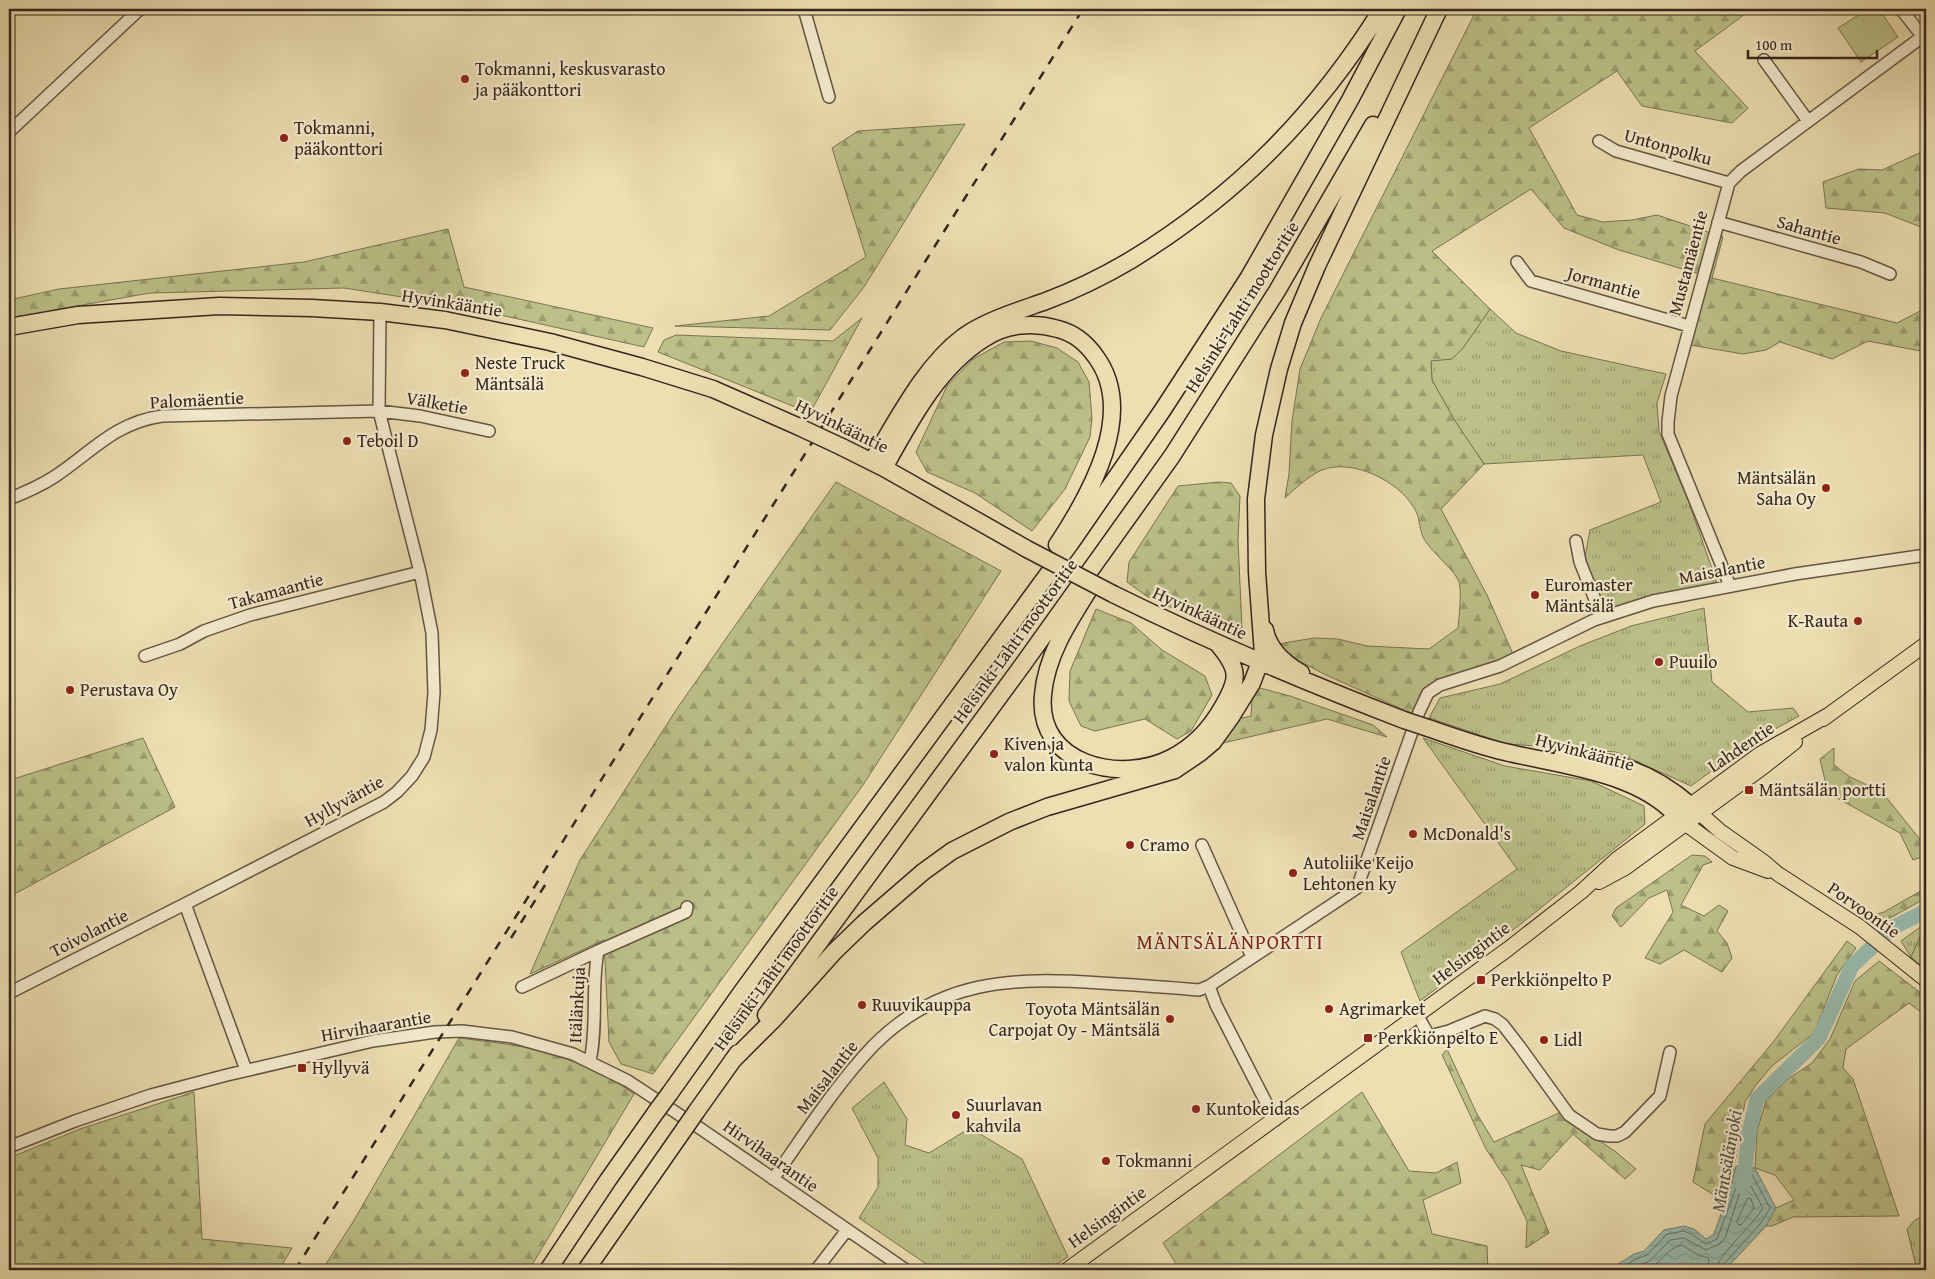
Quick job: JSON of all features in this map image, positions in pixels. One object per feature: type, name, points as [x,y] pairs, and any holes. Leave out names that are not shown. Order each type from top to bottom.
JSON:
[{"type":"highway","points":[[878,464],[919,386],[945,353],[963,337],[981,326],[1062,294],[1129,261],[1200,213],[1241,180],[1279,144],[1346,63],[1382,9]]},
{"type":"highway","name":"Helsinki-Lahti moottoritie","points":[[548,1270],[656,1112],[741,993],[1128,462],[1244,285],[1350,100],[1398,9]]},
{"type":"highway","points":[[732,1061],[775,1018],[834,952],[864,922],[923,872],[952,851],[1009,822],[1054,805],[1175,770],[1213,742],[1252,683],[1260,663],[1263,641],[1256,563],[1256,499],[1264,435],[1279,368],[1293,323],[1317,266],[1437,9]]},
{"type":"highway","name":"Helsinki-Lahti moottoritie","points":[[586,1270],[732,1061],[1024,664],[1172,456],[1277,292],[1387,101],[1437,9]]},
{"type":"highway","name":"Hyvinkääntie","points":[[9,327],[78,315],[219,306],[312,308],[380,312],[490,328],[597,354],[713,389],[842,446],[878,464],[1026,549],[1113,594],[1260,663],[1404,720],[1472,744],[1569,766],[1635,786],[1669,808],[1680,820]]},
{"type":"highway","name":"Hyvinkääntie","points":[[9,336],[114,314]]},
{"type":"highway","points":[[878,464],[934,386],[958,358],[986,336],[998,331],[1018,326],[1040,325],[1060,329],[1075,336],[1090,348],[1109,380],[1113,400],[1108,440],[1091,485],[1060,541],[955,701]]},
{"type":"highway","points":[[1172,456],[1117,548],[1081,603],[1057,646],[1049,666],[1042,696],[1043,712],[1048,728],[1055,740],[1067,753],[1089,765],[1104,769],[1138,768],[1170,759],[1184,751],[1203,735],[1228,698],[1235,674],[1234,665],[1218,644]]},
{"type":"highway","points":[[1261,616],[1266,637],[1280,657],[1294,668],[1340,695]]},
{"type":"highway","name":"Hyvinkääntie","points":[[1505,752],[1574,756],[1641,772],[1672,790],[1695,809]]},
{"type":"main road","name":"Lahdentie","points":[[1680,820],[1760,754],[1830,714],[1926,644]]},
{"type":"main road","name":"Porvoontie","points":[[1695,809],[1778,874],[1860,927],[1926,980]]},
{"type":"main road","name":"Porvoontie","points":[[1680,820],[1733,858],[1778,874]]},
{"type":"main road","name":"Helsingintie","points":[[1067,1270],[1418,1016],[1581,892],[1617,858],[1680,820]]},
{"type":"street","points":[[9,132],[140,9]]},
{"type":"street","points":[[804,9],[829,97]]},
{"type":"street","points":[[1729,183],[1741,171],[1808,121],[1925,38],[1901,9]]},
{"type":"street","points":[[1764,60],[1808,121]]},
{"type":"street","name":"Untonpolku","points":[[1599,141],[1616,151],[1729,183]]},
{"type":"street","name":"Mustamäentie","points":[[1729,183],[1670,400],[1668,434],[1730,586]]},
{"type":"street","name":"Sahantie","points":[[1718,222],[1861,262],[1890,274]]},
{"type":"street","name":"Jormantie","points":[[1517,262],[1531,281],[1690,326]]},
{"type":"street","name":"Hyllyväntie","points":[[185,904],[384,802],[397,792],[412,776],[424,757],[431,730],[434,693],[432,633],[420,572],[379,412],[380,312]]},
{"type":"street","name":"Välketie","points":[[379,412],[420,416],[488,431]]},
{"type":"street","name":"Palomäentie","points":[[9,499],[54,477],[112,433],[146,418],[162,416],[379,412]]},
{"type":"street","points":[[1576,541],[1580,562],[1602,618]]},
{"type":"street","name":"Maisalantie","points":[[773,1179],[848,1074],[874,1045],[902,1022],[929,1004],[976,987],[1031,980],[1058,980],[1199,990],[1210,986],[1358,888],[1419,712],[1428,693],[1440,686],[1500,666],[1602,618],[1653,601],[1795,574],[1926,555]]},
{"type":"street","name":"Takamaantie","points":[[145,656],[180,644],[204,631],[250,615],[420,572]]},
{"type":"street","points":[[1202,845],[1252,957]]},
{"type":"street","points":[[185,904],[246,1070]]},
{"type":"street","name":"Toivolantie","points":[[9,993],[185,904]]},
{"type":"street","name":"Itälänkuja","points":[[522,987],[686,912],[687,907]]},
{"type":"street","name":"Itälänkuja","points":[[590,1061],[595,1035],[594,971],[598,951]]},
{"type":"street","points":[[1210,986],[1216,1005],[1275,1120]]},
{"type":"street","points":[[1418,1016],[1429,1036],[1449,1032],[1485,1016],[1495,1019],[1503,1025],[1520,1047],[1569,1115],[1597,1134],[1609,1136],[1617,1136],[1626,1132],[1660,1096],[1670,1052]]},
{"type":"street","name":"Hirvihaarantie","points":[[9,1147],[75,1121],[151,1095],[246,1070],[373,1041],[435,1032],[462,1031],[512,1037],[573,1054],[628,1081],[906,1270]]},
{"type":"street","points":[[816,1270],[847,1230]]},
{"type":"green space","points":[[1477,9],[1752,9],[1695,51],[1748,108],[1732,123],[1642,106],[1617,71],[1529,128],[1577,215],[1603,222],[1632,220],[1657,215],[1723,237],[1712,278],[1897,323],[1926,308],[1926,352],[1868,341],[1832,359],[1780,342],[1766,350],[1743,354],[1690,345],[1706,276],[1619,250],[1564,228],[1531,189],[1432,251],[1490,309],[1463,348],[1452,359],[1431,361],[1432,380],[1455,421],[1484,464],[1441,509],[1487,595],[1513,654],[1480,668],[1439,681],[1413,714],[1299,661],[1278,644],[1314,638],[1338,639],[1367,646],[1429,649],[1458,628],[1460,592],[1457,577],[1426,542],[1416,511],[1407,498],[1398,489],[1374,474],[1347,467],[1334,467],[1322,470],[1307,479],[1285,498],[1289,474],[1292,421],[1300,369],[1321,318]]},
{"type":"green space","points":[[1868,9],[1879,9],[1898,37],[1861,62],[1838,28]]},
{"type":"green space","points":[[965,124],[864,287],[830,330],[675,326],[769,316],[866,257],[832,148],[858,131]]},
{"type":"green space","points":[[1926,150],[1926,229],[1885,213],[1826,208],[1823,182],[1859,169],[1882,170]]},
{"type":"green space","points":[[448,229],[464,287],[653,328],[644,347],[460,306],[344,288],[150,293],[9,318],[9,300],[59,289],[304,262]]},
{"type":"green space","points":[[1490,309],[1516,333],[1561,351],[1666,374],[1657,403],[1659,431],[1689,503],[1717,583],[1605,609],[1585,557],[1590,530],[1661,502],[1643,455],[1484,464],[1455,421],[1432,380],[1431,360],[1452,359],[1463,348]]},
{"type":"green space","points":[[862,318],[810,413],[658,352],[664,340],[676,335],[833,341]]},
{"type":"green space","points":[[1031,341],[1057,348],[1078,362],[1089,382],[1092,418],[1090,437],[1065,489],[1032,531],[975,493],[927,472],[916,452],[947,386],[973,359],[1004,342]]},
{"type":"green space","points":[[836,482],[1001,571],[863,785],[653,1074],[621,1064],[609,1042],[604,940],[530,974],[580,860],[678,707]]},
{"type":"green space","points":[[1219,482],[1231,483],[1240,496],[1238,540],[1242,628],[1226,632],[1148,597],[1127,582],[1129,562],[1178,486]]},
{"type":"green space","points":[[1704,608],[1712,682],[1748,712],[1793,708],[1799,716],[1751,742],[1691,786],[1616,752],[1507,744],[1429,718],[1440,698],[1500,684],[1580,646],[1631,626]]},
{"type":"green space","points":[[1096,609],[1131,623],[1162,650],[1205,676],[1212,695],[1191,731],[1177,739],[1145,719],[1095,731],[1081,726],[1069,701],[1070,671]]},
{"type":"green space","points":[[1260,688],[1290,696],[1373,725],[1387,737],[1327,719],[1223,743],[1238,719],[1251,716],[1252,696]]},
{"type":"green space","points":[[143,738],[175,807],[9,897],[9,777],[10,780]]},
{"type":"green space","points":[[1423,738],[1505,766],[1591,781],[1644,806],[1645,824],[1522,923],[1420,1001],[1401,952],[1517,869]]},
{"type":"green space","points":[[1834,748],[1834,765],[1850,777],[1882,792],[1926,847],[1925,853],[1922,856],[1913,860],[1900,833],[1828,793],[1820,759]]},
{"type":"green space","points":[[1692,855],[1705,856],[1712,862],[1703,865],[1681,905],[1704,916],[1719,905],[1728,911],[1717,931],[1727,943],[1732,958],[1722,972],[1684,950],[1660,964],[1645,958],[1673,912],[1667,890],[1649,898],[1621,927],[1612,916],[1616,908]]},
{"type":"green space","points":[[1926,888],[1926,898],[1881,923],[1871,916],[1884,912]]},
{"type":"green space","points":[[1926,924],[1911,957],[1901,941]]},
{"type":"green space","points":[[1926,924],[1926,970],[1911,957]]},
{"type":"green space","points":[[1847,941],[1856,948],[1837,975],[1814,1033],[1772,1066],[1745,1102],[1731,1186],[1714,1195],[1693,1182],[1705,1124],[1774,1041]]},
{"type":"green space","points":[[1879,961],[1926,997],[1926,1016],[1909,1003],[1846,1049],[1843,1068],[1853,1079],[1899,1216],[1793,1217],[1772,1226],[1766,1226],[1776,1208],[1794,1200],[1775,1175],[1755,1168],[1757,1131],[1766,1101],[1788,1079],[1812,1063],[1830,1039],[1855,981]]},
{"type":"green space","points":[[459,1038],[516,1046],[553,1054],[596,1071],[634,1094],[529,1270],[322,1270],[353,1222]]},
{"type":"green space","points":[[1447,1049],[1477,1114],[1494,1142],[1559,1113],[1616,1152],[1636,1169],[1625,1179],[1573,1134],[1540,1170],[1521,1165],[1549,1233],[1526,1248],[1527,1221],[1508,1182],[1486,1149],[1442,1055]]},
{"type":"green space","points":[[884,1082],[907,1119],[905,1145],[929,1153],[970,1128],[1022,1159],[1068,1257],[1047,1270],[935,1270],[859,1218],[878,1187],[878,1158],[852,1108]]},
{"type":"green space","points":[[194,1092],[202,1239],[292,1248],[279,1270],[9,1270],[9,1158],[80,1129]]},
{"type":"green space","points":[[1362,1092],[1409,1171],[1436,1173],[1457,1162],[1461,1183],[1423,1200],[1432,1234],[1487,1246],[1488,1270],[1180,1270],[1163,1243]]},
{"type":"green space","points":[[1926,1214],[1926,1270],[1917,1270],[1907,1229],[1915,1220]]},
{"type":"water","points":[[1736,1166],[1755,1168],[1776,1208],[1766,1226],[1725,1270],[1609,1270],[1634,1254],[1644,1251],[1664,1230],[1684,1226],[1694,1229],[1706,1239],[1714,1234]]},
{"type":"waterway","name":"Mäntsälänjoki","points":[[1743,1187],[1749,1133],[1757,1099],[1819,1038],[1852,966],[1892,928],[1926,911]]},
{"type":"railway","points":[[295,1270],[1083,9]]},
{"type":"railway","points":[[511,938],[549,879]]},
{"type":"place","name":"Tokmanni, keskusvarasto ja pääkonttori","points":[[465,79]]},
{"type":"place","name":"Tokmanni, pääkonttori","points":[[284,138]]},
{"type":"place","name":"Neste Truck Mäntsälä","points":[[465,373]]},
{"type":"place","name":"Teboil D","points":[[347,441]]},
{"type":"place","name":"Mäntsälän Saha Oy","points":[[1826,488]]},
{"type":"place","name":"Euromaster Mäntsälä","points":[[1535,595]]},
{"type":"place","name":"K-Rauta","points":[[1858,621]]},
{"type":"place","name":"Puuilo","points":[[1659,662]]},
{"type":"place","name":"Perustava Oy","points":[[70,690]]},
{"type":"place","name":"Kiven ja valon kunta","points":[[994,754]]},
{"type":"place","name":"Mäntsälän portti","points":[[1749,790]]},
{"type":"place","name":"McDonald's","points":[[1413,834]]},
{"type":"place","name":"Cramo","points":[[1130,845]]},
{"type":"place","name":"Autoliike Keijo Lehtonen ky","points":[[1293,873]]},
{"type":"place","name":"Perkkiönpelto P","points":[[1481,980]]},
{"type":"place","name":"Ruuvikauppa","points":[[862,1005]]},
{"type":"place","name":"Agrimarket","points":[[1329,1009]]},
{"type":"place","name":"Toyota Mäntsälän Carpojat Oy - Mäntsälä","points":[[1170,1019]]},
{"type":"place","name":"Perkkiönpelto E","points":[[1368,1038]]},
{"type":"place","name":"Lidl","points":[[1544,1040]]},
{"type":"place","name":"Hyllyvä","points":[[302,1068]]},
{"type":"place","name":"Kuntokeidas","points":[[1196,1109]]},
{"type":"place","name":"Suurlavan kahvila","points":[[956,1115]]},
{"type":"place","name":"Tokmanni","points":[[1106,1161]]},
{"type":"district","name":"MÄNTSÄLÄNPORTTI","points":[[1230,942]]}]
